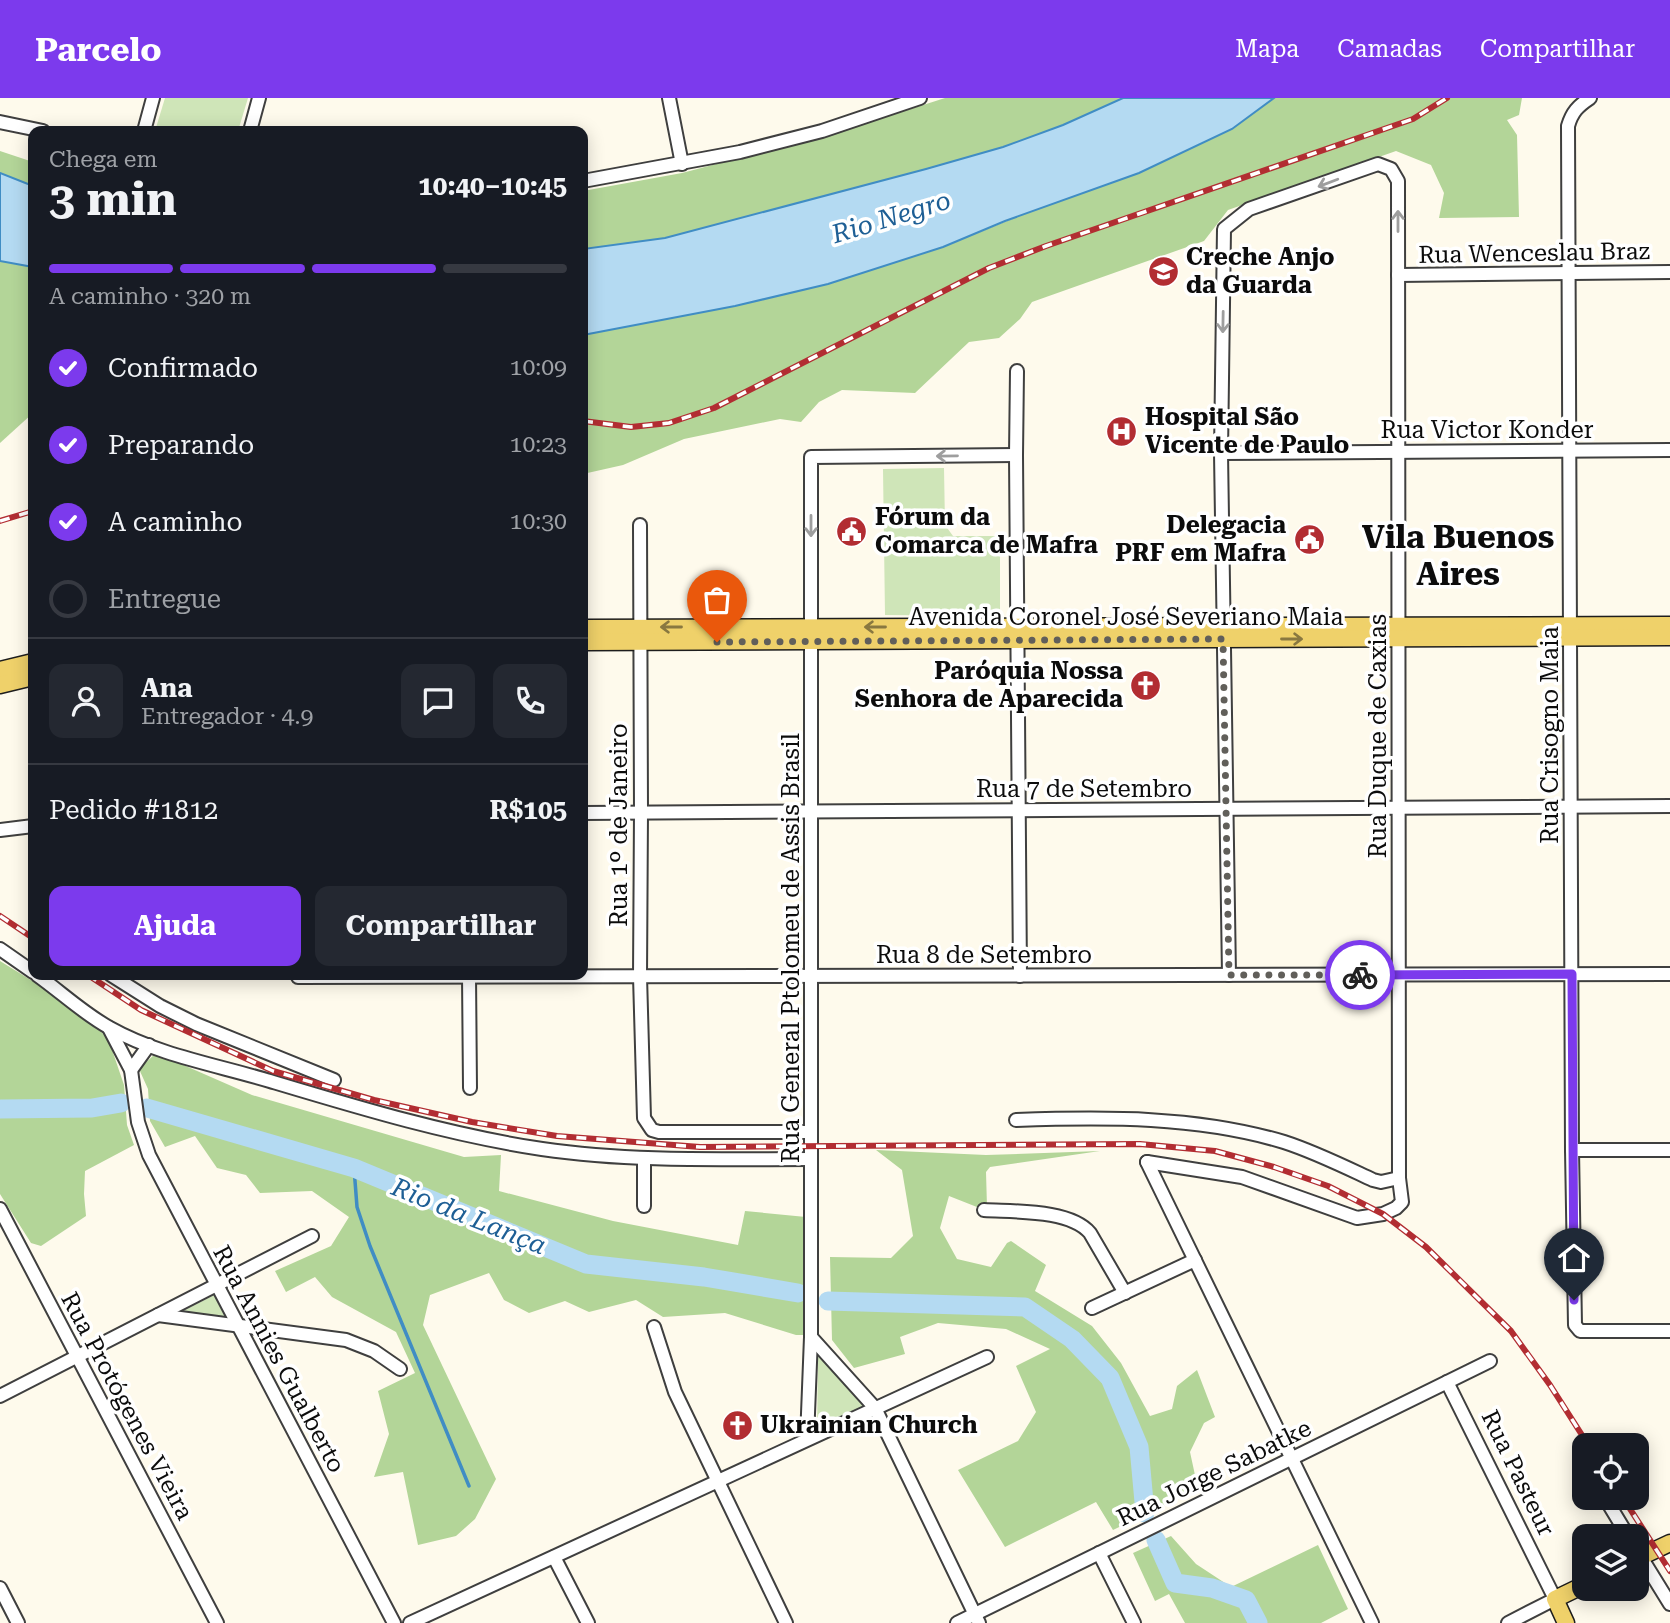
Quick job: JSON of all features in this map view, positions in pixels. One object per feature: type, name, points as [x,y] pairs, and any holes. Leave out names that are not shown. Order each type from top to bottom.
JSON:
[{"type":"main road","name":"Avenida Coronel José Severiano Maia","points":[[588,641],[640,635],[1570,631],[1670,625]]},
{"type":"main road","name":"Avenida Coronel José Severiano Maia","points":[[588,629],[640,635]]},
{"type":"main road","name":"Avenida Coronel José Severiano Maia","points":[[1570,631],[1670,637]]},
{"type":"main road","points":[[0,670],[28,663]]},
{"type":"main road","points":[[0,685],[28,678]]},
{"type":"main road","points":[[1649,1551],[1670,1543]]},
{"type":"main road","points":[[1555,1600],[1572,1591]]},
{"type":"main road","name":"Rua Pasteur","points":[[1555,1600],[1566,1623]]},
{"type":"street","points":[[145,126],[153,98]]},
{"type":"street","points":[[251,126],[259,98]]},
{"type":"street","points":[[669,98],[682,164]]},
{"type":"street","points":[[588,180],[682,164],[822,131],[920,98]]},
{"type":"street","name":"Rua Crisogno Maia","points":[[1585,102],[1571,114],[1568,126],[1575,1325],[1580,1331],[1670,1331]]},
{"type":"street","points":[[0,122],[28,128]]},
{"type":"street","name":"Rua Duque de Caxias","points":[[1195,1260],[1147,1162],[1242,1177],[1357,1217],[1383,1214],[1402,1202],[1399,1178],[1398,181],[1391,169],[1378,164],[1368,166],[1314,188],[1265,203],[1249,209],[1224,229],[1221,453]]},
{"type":"street","name":"Rua Wenceslau Braz","points":[[1398,275],[1670,272]]},
{"type":"street","points":[[1017,371],[1020,976]]},
{"type":"street","name":"Rua Victor Konder","points":[[1221,453],[1670,450]]},
{"type":"street","points":[[1221,453],[1229,975]]},
{"type":"street","name":"Rua General Ptolomeu de Assis Brasil","points":[[807,1439],[811,1337],[811,457],[1016,455]]},
{"type":"street","name":"Rua 1º de Janeiro","points":[[640,525],[640,976],[643,1109],[647,1125],[659,1132],[811,1132]]},
{"type":"street","name":"Rua 7 de Setembro","points":[[588,813],[1670,806]]},
{"type":"street","points":[[0,830],[28,827]]},
{"type":"street","points":[[0,949],[28,968]]},
{"type":"street","name":"Rua 8 de Setembro","points":[[588,976],[1670,974]]},
{"type":"street","points":[[44,980],[109,1028],[149,1045],[334,1101],[455,1133],[545,1149],[644,1158],[811,1159]]},
{"type":"street","points":[[122,980],[160,1006],[196,1024],[334,1080]]},
{"type":"street","points":[[469,980],[470,1088]]},
{"type":"street","name":"Rua Annies Gualberto","points":[[109,1028],[131,1070],[135,1105],[149,1154],[394,1623]]},
{"type":"street","points":[[131,1070],[149,1045]]},
{"type":"street","points":[[1016,1120],[1131,1119],[1220,1126],[1315,1153],[1373,1180],[1381,1182],[1399,1178]]},
{"type":"street","points":[[1572,1150],[1670,1150]]},
{"type":"street","points":[[644,1158],[644,1206]]},
{"type":"street","name":"Rua Protógenes Vieira","points":[[0,1209],[217,1623]]},
{"type":"street","points":[[984,1210],[1047,1214],[1082,1225],[1090,1233],[1125,1293]]},
{"type":"street","points":[[0,1396],[312,1236]]},
{"type":"street","points":[[1092,1308],[1195,1260],[1373,1623]]},
{"type":"street","points":[[158,1315],[345,1340],[374,1351],[400,1369]]},
{"type":"street","points":[[654,1326],[675,1392],[786,1623]]},
{"type":"street","points":[[811,1337],[875,1408],[977,1619]]},
{"type":"street","points":[[410,1623],[986,1357]]},
{"type":"street","name":"Rua Jorge Sabatke","points":[[957,1623],[977,1619],[1099,1553],[1490,1361]]},
{"type":"street","name":"Rua Pasteur","points":[[1447,1382],[1555,1600]]},
{"type":"street","points":[[1099,1553],[1134,1623]]},
{"type":"street","points":[[554,1557],[588,1623]]},
{"type":"street","points":[[1649,1572],[1670,1604]]},
{"type":"street","points":[[0,1588],[18,1623]]},
{"type":"street","points":[[1508,1623],[1555,1600]]},
{"type":"green space","points":[[165,98],[248,98],[240,126],[157,126]]},
{"type":"green space","points":[[945,98],[1123,98],[1063,125],[1002,147],[926,169],[665,238],[588,248],[588,190],[682,173],[839,132]]},
{"type":"green space","points":[[1274,98],[1522,98],[1519,115],[1507,120],[1517,135],[1519,217],[1439,218],[1444,193],[1431,165],[1396,151],[1228,210],[1204,241],[1032,302],[1020,319],[999,338],[969,342],[915,393],[842,390],[819,402],[801,422],[780,419],[684,439],[623,465],[588,473],[588,334],[735,306],[828,284],[943,247],[1232,129]]},
{"type":"green space","points":[[0,151],[28,160],[28,184],[0,173]]},
{"type":"green space","points":[[0,261],[28,266],[28,418],[0,443]]},
{"type":"green space","points":[[944,468],[945,525],[953,536],[1000,536],[1000,616],[885,615],[883,469]]},
{"type":"green space","points":[[0,961],[68,1003],[108,1038],[124,1085],[127,1125],[134,1145],[85,1171],[86,1216],[41,1246],[31,1243],[0,1194]]},
{"type":"green space","points":[[156,1053],[252,1095],[464,1157],[501,1155],[499,1191],[613,1221],[738,1245],[745,1211],[806,1217],[806,1329],[803,1335],[796,1335],[725,1313],[663,1317],[636,1300],[589,1312],[565,1301],[529,1313],[504,1300],[489,1273],[430,1295],[423,1325],[496,1479],[475,1519],[456,1536],[418,1545],[403,1472],[374,1477],[389,1434],[378,1391],[415,1373],[396,1332],[332,1297],[315,1277],[286,1292],[275,1271],[331,1246],[349,1217],[312,1191],[260,1193],[246,1175],[217,1168],[195,1136],[165,1147],[150,1121],[148,1089],[139,1069]]},
{"type":"green space","points":[[876,1150],[986,1155],[1100,1151],[990,1167],[986,1172],[987,1207],[982,1209],[949,1196],[940,1228],[957,1259],[991,1267],[1011,1241],[1046,1265],[1035,1291],[1092,1326],[1121,1363],[1150,1416],[1172,1409],[1177,1386],[1197,1370],[1215,1417],[1204,1423],[1190,1452],[1198,1489],[1113,1530],[1096,1502],[1005,1547],[958,1470],[1018,1441],[1036,1412],[1016,1366],[1050,1349],[1006,1329],[938,1323],[900,1337],[905,1354],[854,1368],[832,1340],[830,1257],[891,1258],[913,1236],[902,1170]]},
{"type":"green space","points":[[214,1295],[225,1317],[183,1311]]},
{"type":"green space","points":[[818,1355],[865,1407],[817,1428]]},
{"type":"green space","points":[[1171,1536],[1196,1564],[1231,1587],[1318,1545],[1348,1609],[1321,1623],[1185,1623],[1169,1594],[1155,1601],[1133,1553]]},
{"type":"water","name":"Rio Negro","points":[[1123,98],[1274,98],[1232,129],[1139,173],[1005,221],[943,247],[828,284],[735,306],[588,334],[588,248],[665,238],[926,169],[1003,147],[1063,125]]},
{"type":"water","points":[[0,173],[28,184],[28,266],[0,261]]},
{"type":"waterway","name":"Rio da Lança","points":[[0,1109],[92,1108],[121,1103]]},
{"type":"waterway","name":"Rio da Lança","points":[[147,1108],[354,1168],[586,1264],[704,1277],[798,1293]]},
{"type":"waterway","points":[[354,1168],[357,1207],[370,1246],[469,1486]]},
{"type":"waterway","name":"Rio da Lança","points":[[828,1301],[1025,1307],[1072,1339],[1110,1378],[1139,1447],[1145,1513]]},
{"type":"waterway","name":"Rio da Lança","points":[[1156,1540],[1175,1583],[1212,1588],[1246,1600],[1258,1623]]},
{"type":"railway","points":[[588,422],[631,427],[669,423],[714,408],[989,268],[1413,119],[1447,98]]},
{"type":"railway","points":[[0,521],[28,513]]},
{"type":"railway","points":[[0,916],[28,935]]},
{"type":"railway","points":[[96,980],[141,1010],[273,1071],[374,1100],[472,1122],[557,1136],[700,1147],[1140,1144],[1215,1151],[1274,1167],[1328,1186],[1383,1214],[1426,1247],[1511,1331],[1581,1433]]},
{"type":"railway","points":[[1631,1510],[1670,1571]]},
{"type":"way so far","points":[[717,642],[1223,639],[1229,975],[1360,975]]},
{"type":"place","name":"Creche Anjo da Guarda","points":[[1163,271]]},
{"type":"place","name":"Hospital São Vicente de Paulo","points":[[1122,431]]},
{"type":"place","name":"Fórum da Comarca de Mafra","points":[[852,531]]},
{"type":"place","name":"Delegacia PRF em Mafra","points":[[1309,539]]},
{"type":"place","name":"Paróquia Nossa Senhora de Aparecida","points":[[1146,685]]},
{"type":"place","name":"Ukrainian Church","points":[[737,1425]]},
{"type":"district","name":"Vila Buenos Aires","points":[[1458,556]]},
{"type":"route","points":[[1360,975],[1572,974],[1574,1300]]}]
